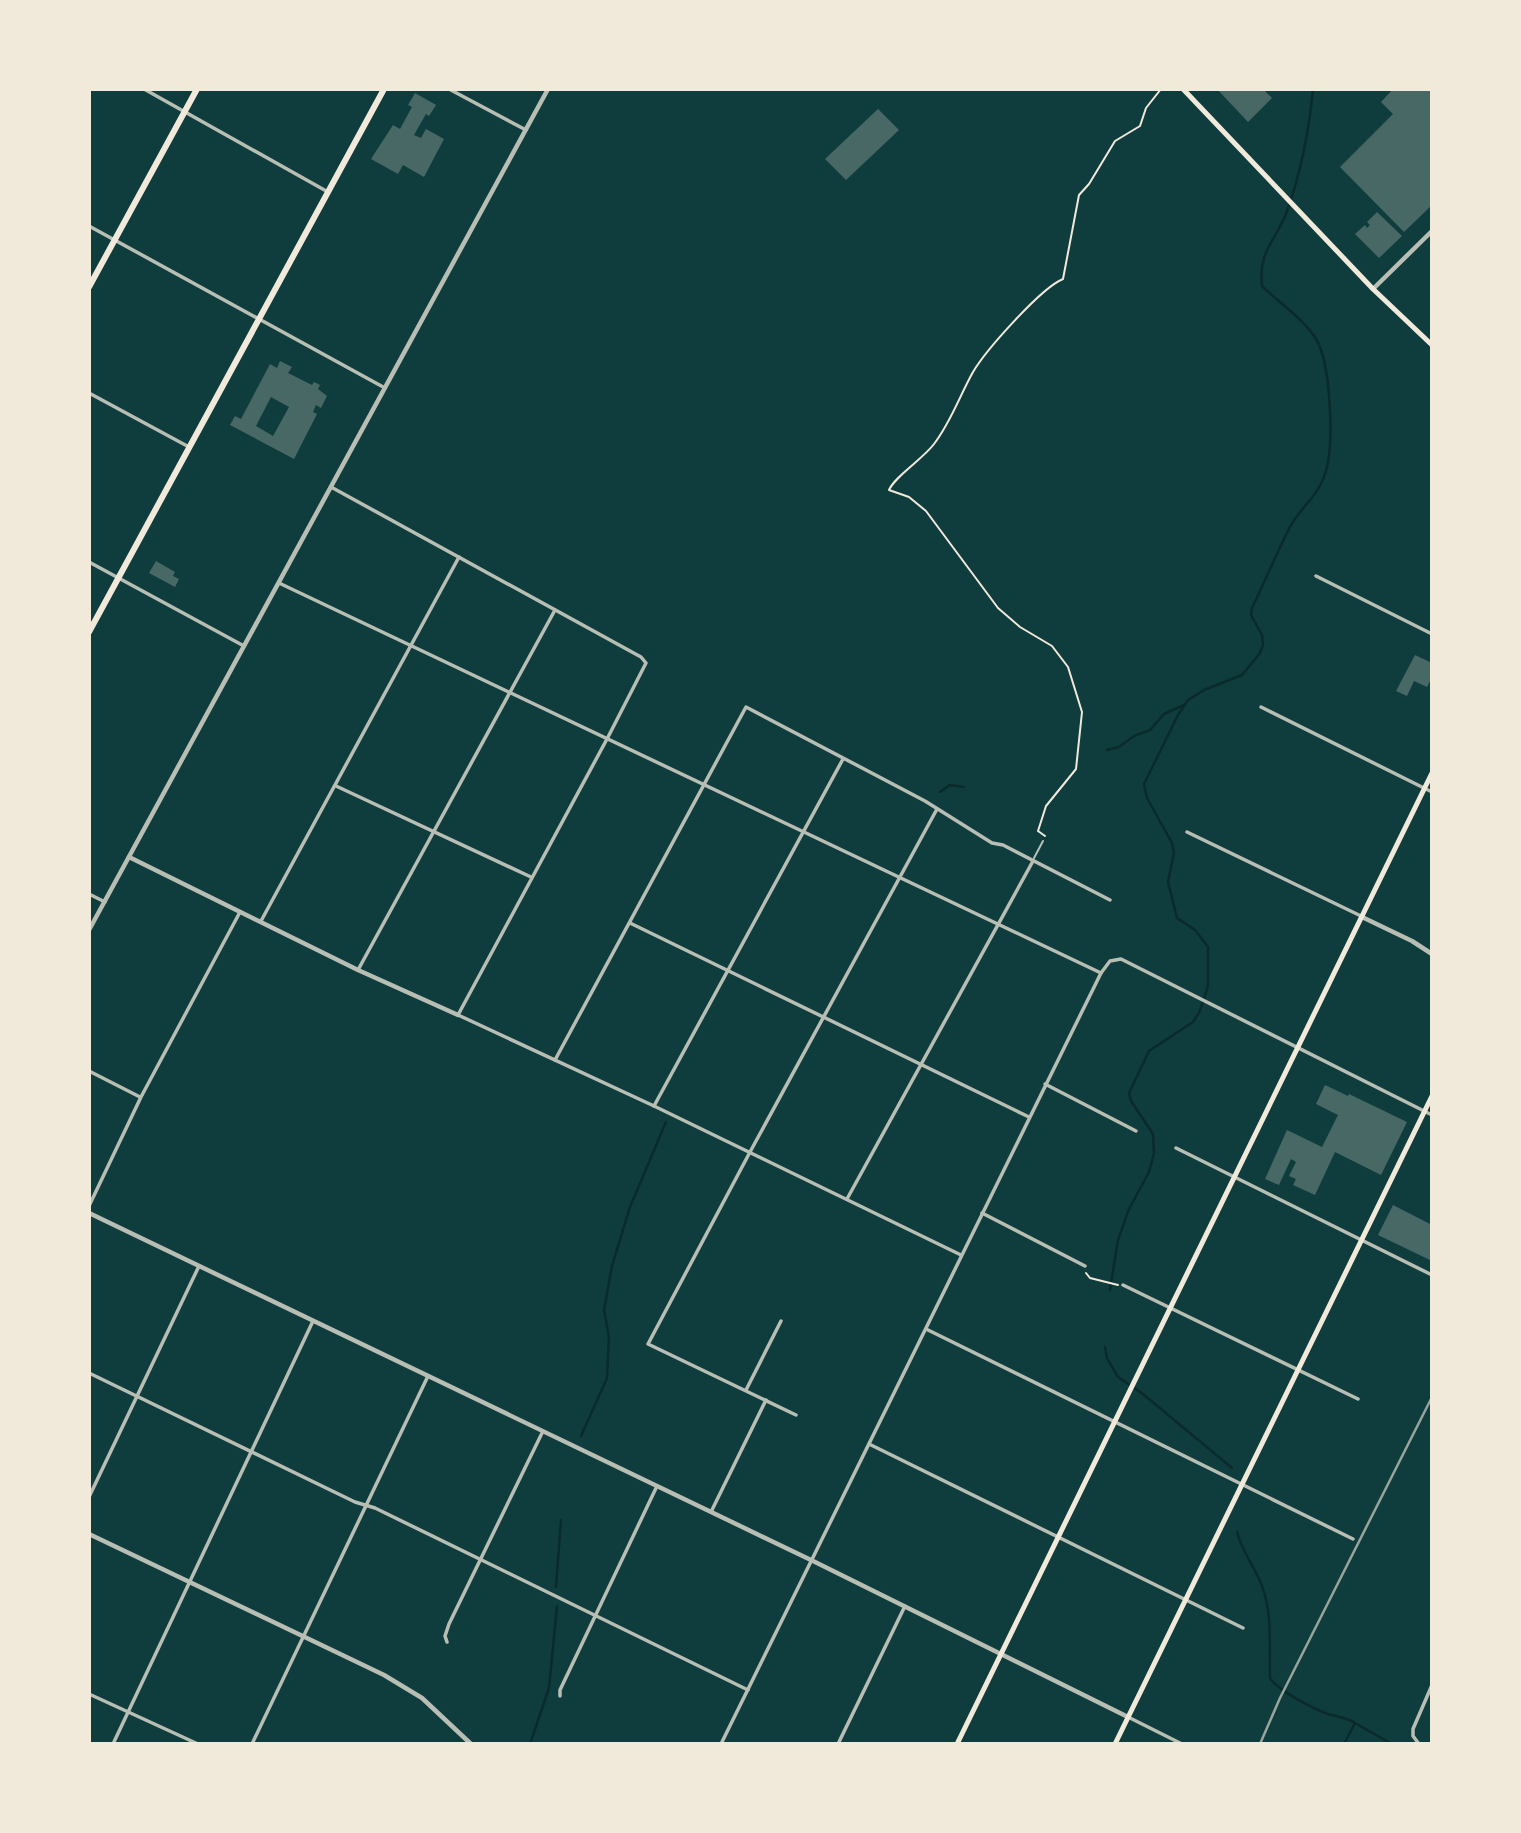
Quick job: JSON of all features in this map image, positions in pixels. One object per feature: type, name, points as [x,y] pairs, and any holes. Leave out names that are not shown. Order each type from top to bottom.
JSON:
[{"type":"main road","points":[[89,286],[197,89]]},
{"type":"main road","points":[[89,632],[384,89]]},
{"type":"main road","points":[[1183,89],[1373,289],[1432,345]]},
{"type":"main road","points":[[957,1744],[1432,773]]},
{"type":"main road","points":[[1115,1744],[1432,1096]]},
{"type":"street","points":[[144,89],[328,192]]},
{"type":"street","points":[[450,89],[526,130]]},
{"type":"street","points":[[89,930],[548,89]]},
{"type":"street","points":[[89,226],[385,388]]},
{"type":"street","points":[[1373,289],[1432,231]]},
{"type":"street","points":[[89,393],[189,448]]},
{"type":"street","points":[[331,487],[641,657],[646,663],[458,1015]]},
{"type":"street","points":[[261,923],[459,558]]},
{"type":"street","points":[[89,562],[244,646]]},
{"type":"street","points":[[1316,576],[1432,634]]},
{"type":"street","points":[[279,583],[1101,973]]},
{"type":"street","points":[[358,970],[555,610]]},
{"type":"street","points":[[555,1060],[747,707],[937,808],[992,843],[1003,845],[1110,900]]},
{"type":"street","points":[[1261,707],[1432,792]]},
{"type":"street","points":[[654,1106],[843,759]]},
{"type":"street","points":[[336,786],[531,877]]},
{"type":"street","points":[[796,1415],[648,1344],[937,808]]},
{"type":"street","points":[[1187,832],[1362,916],[1432,954]]},
{"type":"street","points":[[130,857],[358,970],[654,1106],[961,1255]]},
{"type":"street","points":[[847,1199],[1032,861]]},
{"type":"street","points":[[89,894],[105,902]]},
{"type":"street","points":[[89,1206],[141,1097],[240,912]]},
{"type":"street","points":[[630,923],[1029,1117]]},
{"type":"street","points":[[721,1744],[1045,1084],[1101,973],[1110,961],[1114,959],[1127,962],[1432,1115]]},
{"type":"street","points":[[89,1071],[141,1097]]},
{"type":"street","points":[[1045,1084],[1136,1131]]},
{"type":"street","points":[[1176,1148],[1432,1275]]},
{"type":"street","points":[[89,1213],[711,1511],[1182,1744]]},
{"type":"street","points":[[982,1213],[1085,1266]]},
{"type":"street","points":[[89,1497],[199,1266]]},
{"type":"street","points":[[1123,1285],[1357,1399]]},
{"type":"street","points":[[113,1744],[313,1321]]},
{"type":"street","points":[[746,1390],[781,1321]]},
{"type":"street","points":[[926,1329],[1353,1539]]},
{"type":"street","points":[[89,1373],[748,1690]]},
{"type":"street","points":[[252,1744],[428,1376]]},
{"type":"street","points":[[711,1511],[766,1400]]},
{"type":"street","points":[[447,1642],[445,1636],[449,1625],[543,1431]]},
{"type":"street","points":[[869,1444],[1243,1628]]},
{"type":"street","points":[[560,1696],[560,1690],[594,1616],[657,1486]]},
{"type":"street","points":[[89,1534],[406,1688],[446,1718],[471,1744]]},
{"type":"street","points":[[838,1744],[905,1606]]},
{"type":"street","points":[[1419,1744],[1413,1736],[1415,1721],[1432,1685]]},
{"type":"street","points":[[89,1694],[198,1744]]},
{"type":"lane","points":[[1032,861],[1043,841]]},
{"type":"path","points":[[1043,841],[1046,836],[1038,831],[1043,812],[1076,769],[1082,727],[1081,705],[1068,667],[1052,646],[1020,627],[998,608],[922,507],[905,495],[889,490],[936,441],[983,359],[1032,304],[1063,279],[1079,195],[1089,184],[1115,141],[1139,128],[1146,108],[1161,89]]},
{"type":"path","points":[[1085,1266],[1086,1274],[1090,1278],[1115,1285]]},
{"type":"building","points":[[1217,89],[1263,89],[1272,98],[1248,122]]},
{"type":"building","points":[[1393,89],[1432,89],[1432,205],[1404,232],[1340,167],[1393,114],[1381,102]]},
{"type":"building","points":[[415,93],[436,105],[429,116],[426,114],[414,135],[421,138],[426,129],[444,139],[424,177],[403,165],[398,174],[371,159],[393,125],[400,129],[412,107],[408,105]]},
{"type":"building","points":[[878,109],[899,130],[846,180],[825,159]]},
{"type":"building","points":[[1377,212],[1402,236],[1379,258],[1355,234],[1365,225],[1367,228],[1370,225],[1367,222]]},
{"type":"building","points":[[280,361],[292,367],[288,373],[312,385],[314,382],[320,385],[318,389],[327,396],[321,408],[316,405],[313,412],[317,414],[294,459],[230,425],[235,416],[241,419],[270,364],[277,368]],"holes":[[[271,397],[289,407],[273,436],[256,426]]]},
{"type":"building","points":[[156,561],[175,572],[173,576],[179,579],[175,587],[149,573]]},
{"type":"building","points":[[1415,655],[1432,663],[1432,677],[1427,687],[1414,681],[1407,696],[1396,691]]},
{"type":"building","points":[[1325,1085],[1407,1122],[1381,1175],[1335,1152],[1315,1195],[1293,1185],[1296,1179],[1289,1176],[1296,1162],[1291,1159],[1279,1185],[1265,1179],[1287,1130],[1322,1147],[1338,1115],[1316,1104]]},
{"type":"building","points":[[1393,1205],[1432,1225],[1432,1261],[1378,1235]]},
{"type":"waterway","points":[[1110,1290],[1118,1240],[1129,1209],[1149,1172],[1154,1153],[1153,1134],[1131,1101],[1129,1093],[1149,1051],[1193,1022],[1200,1011],[1208,986],[1208,947],[1195,930],[1177,918],[1168,882],[1174,853],[1172,843],[1147,798],[1144,784],[1188,700],[1204,690],[1242,675],[1260,653],[1262,635],[1251,615],[1252,608],[1291,525],[1320,486],[1326,471],[1330,442],[1330,404],[1321,350],[1304,324],[1262,286],[1261,273],[1265,254],[1283,222],[1292,196],[1307,136],[1313,89]]},
{"type":"waterway","points":[[1107,750],[1119,747],[1134,736],[1150,730],[1164,714],[1184,705]]},
{"type":"waterway","points":[[940,792],[950,785],[964,787]]},
{"type":"waterway","points":[[581,1436],[607,1378],[609,1337],[604,1310],[612,1266],[630,1207],[666,1122]]},
{"type":"waterway","points":[[1105,1347],[1107,1358],[1118,1377],[1143,1394],[1232,1468]]},
{"type":"waterway","points":[[556,1587],[561,1520]]},
{"type":"waterway","points":[[1237,1532],[1265,1597],[1269,1620],[1270,1678],[1305,1704],[1355,1723],[1344,1744]]},
{"type":"waterway","points":[[530,1744],[549,1688],[557,1606]]},
{"type":"waterway","points":[[1355,1723],[1392,1744]]},
{"type":"railway","points":[[1260,1744],[1280,1698],[1432,1397]]}]
